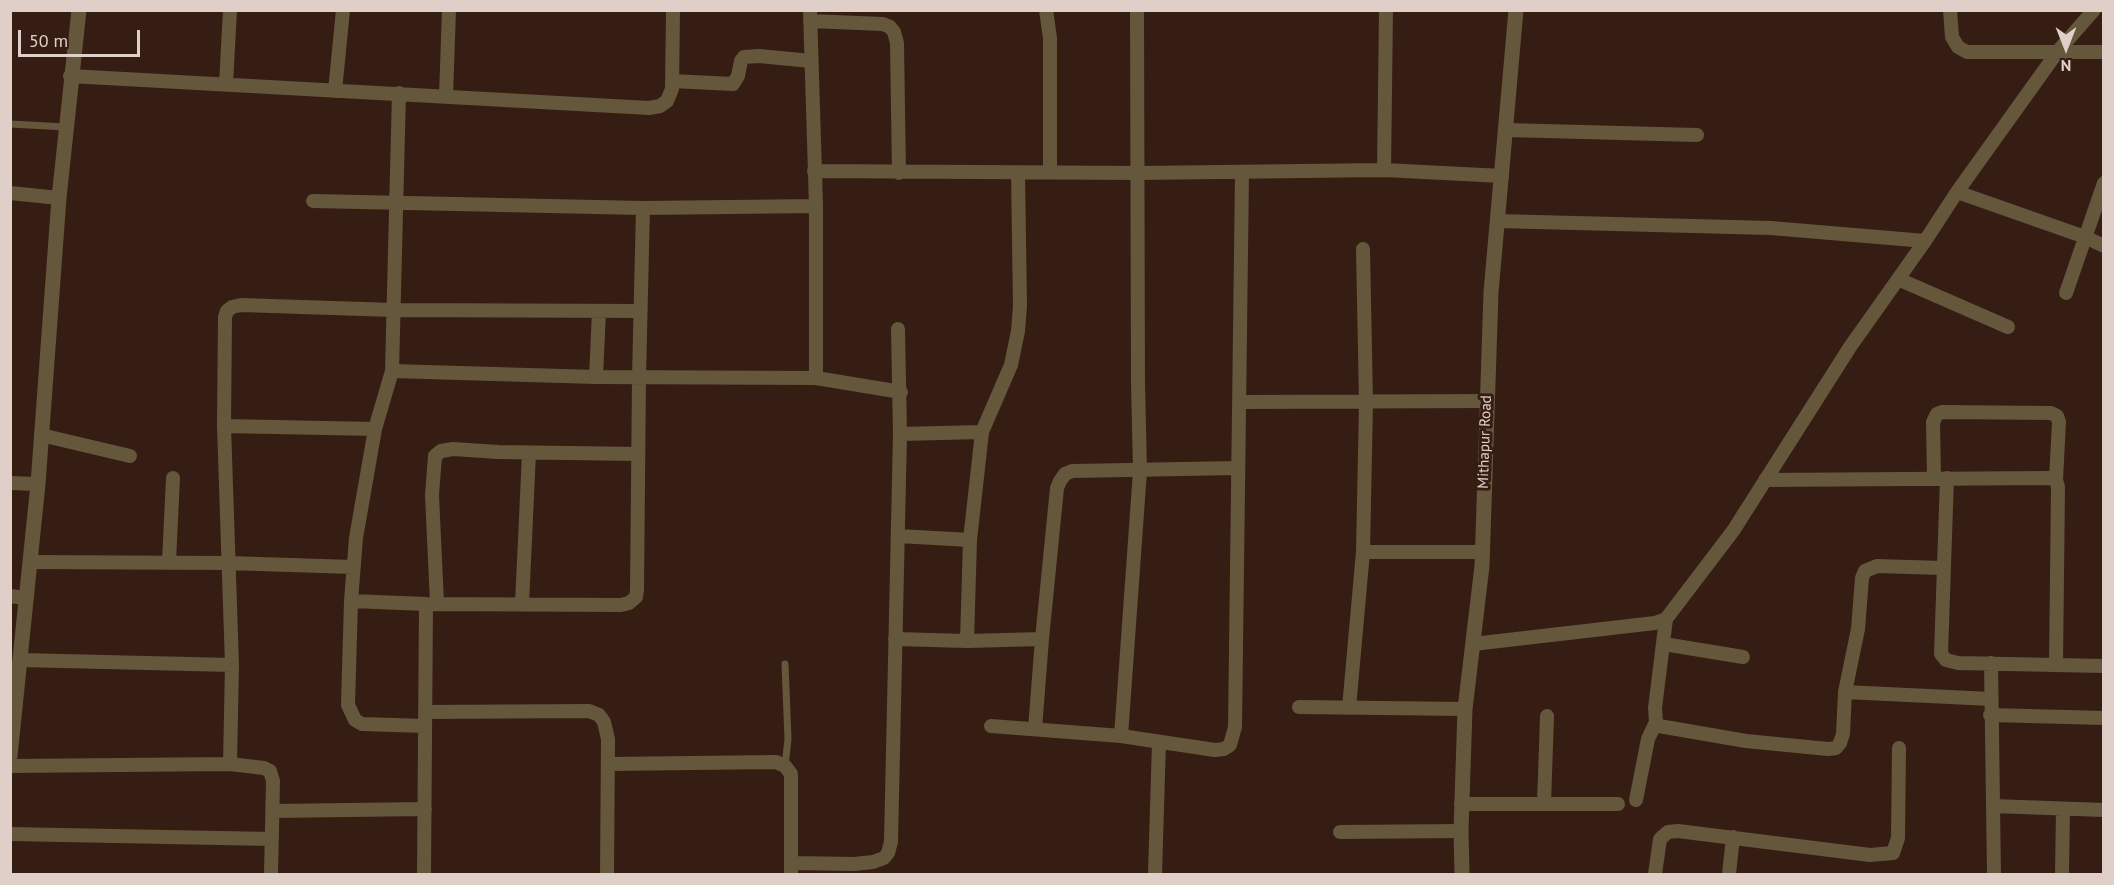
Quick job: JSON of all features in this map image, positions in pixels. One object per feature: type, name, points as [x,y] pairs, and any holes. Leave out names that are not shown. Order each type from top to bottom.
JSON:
[{"type":"street","points":[[10,756],[38,484],[70,76],[79,10]]},
{"type":"street","points":[[226,84],[230,10]]},
{"type":"street","points":[[335,91],[343,10]]},
{"type":"street","points":[[446,96],[449,10]]},
{"type":"street","points":[[70,76],[649,108],[660,106],[667,101],[672,89],[673,10]]},
{"type":"street","points":[[1046,10],[1050,38],[1050,172]]},
{"type":"street","points":[[1122,736],[1140,471],[1137,10]]},
{"type":"street","points":[[1384,170],[1386,10]]},
{"type":"street","name":"Mithapur Road","points":[[1462,874],[1461,804],[1465,709],[1482,552],[1491,292],[1516,10]]},
{"type":"street","points":[[1950,10],[1952,37],[1958,47],[1967,52],[2103,52]]},
{"type":"street","points":[[1473,644],[1655,623],[1666,619],[1675,610],[1733,531],[1850,346],[1957,192],[2058,51],[2094,10]]},
{"type":"street","points":[[816,378],[816,206],[810,16],[883,24],[894,32],[897,43],[899,173]]},
{"type":"street","points":[[672,81],[733,84],[738,76],[741,61],[744,57],[750,56],[812,61]]},
{"type":"street","points":[[399,93],[392,371],[375,429],[356,538],[351,601],[348,705],[352,716],[362,724],[425,726]]},
{"type":"street","points":[[1506,130],[1696,135]]},
{"type":"street","points":[[814,171],[1242,173],[1384,170],[1502,176]]},
{"type":"street","points":[[968,641],[970,540],[982,432],[1011,365],[1018,331],[1020,306],[1018,173]]},
{"type":"street","points":[[992,726],[1122,736],[1215,750],[1224,749],[1230,745],[1235,728],[1242,173]]},
{"type":"street","points":[[2066,293],[2103,186]]},
{"type":"street","points":[[1957,192],[2085,237],[2103,246]]},
{"type":"street","points":[[10,193],[59,198]]},
{"type":"street","points":[[313,201],[643,208],[816,206]]},
{"type":"street","points":[[351,601],[621,606],[636,597],[643,208]]},
{"type":"street","points":[[1497,221],[1771,228],[1925,241]]},
{"type":"street","points":[[1349,708],[1363,552],[1366,403],[1363,249]]},
{"type":"street","points":[[1898,279],[2008,327]]},
{"type":"street","points":[[230,764],[232,665],[224,426],[225,317],[227,311],[241,305],[393,310],[640,311]]},
{"type":"street","points":[[596,377],[598,311]]},
{"type":"street","points":[[609,764],[776,762],[785,766],[791,774],[791,869],[873,862],[884,858],[888,853],[891,842],[900,434],[898,329]]},
{"type":"street","points":[[392,371],[596,377],[816,378],[900,392]]},
{"type":"street","points":[[1240,402],[1486,401]]},
{"type":"street","points":[[2056,665],[2058,487],[2056,480],[2059,422],[2057,416],[2051,413],[1942,412],[1937,414],[1933,422],[1940,478],[1943,568],[1941,654],[1947,660],[1958,663],[2103,666]]},
{"type":"street","points":[[224,426],[375,429]]},
{"type":"street","points":[[900,434],[982,432]]},
{"type":"street","points":[[41,435],[130,456]]},
{"type":"street","points":[[424,874],[425,712],[435,456],[441,451],[453,449],[529,453],[638,454]]},
{"type":"street","points":[[522,604],[529,453]]},
{"type":"street","points":[[1035,729],[1057,488],[1065,474],[1072,471],[1238,468]]},
{"type":"street","points":[[169,562],[173,478]]},
{"type":"street","points":[[1765,480],[1940,478],[2049,478],[2056,480]]},
{"type":"street","points":[[10,483],[38,484]]},
{"type":"street","points":[[898,536],[970,540]]},
{"type":"street","points":[[1363,552],[1482,552]]},
{"type":"street","points":[[30,562],[169,562],[353,567]]},
{"type":"street","points":[[1656,722],[1664,728],[1746,741],[1836,748],[1843,734],[1845,692],[1858,629],[1862,578],[1865,571],[1877,566],[1943,568]]},
{"type":"street","points":[[10,596],[26,598]]},
{"type":"street","points":[[1636,800],[1648,739],[1656,722],[1655,708],[1666,619]]},
{"type":"street","points":[[895,639],[968,641],[1042,639]]},
{"type":"street","points":[[1664,644],[1743,657]]},
{"type":"street","points":[[20,660],[232,665]]},
{"type":"street","points":[[1991,663],[1994,874]]},
{"type":"street","points":[[1845,692],[1991,699]]},
{"type":"street","points":[[1299,707],[1465,709]]},
{"type":"street","points":[[425,712],[589,711],[599,715],[604,722],[608,739],[607,874]]},
{"type":"street","points":[[1990,715],[2103,718]]},
{"type":"street","points":[[1544,804],[1547,716]]},
{"type":"street","points":[[1155,874],[1160,742]]},
{"type":"street","points":[[1655,874],[1660,839],[1668,832],[1678,831],[1870,855],[1893,853],[1898,838],[1899,748]]},
{"type":"street","points":[[10,766],[230,764],[254,766],[270,771],[273,781],[271,874]]},
{"type":"street","points":[[1461,804],[1618,804]]},
{"type":"street","points":[[1993,806],[2103,810]]},
{"type":"street","points":[[273,811],[425,809]]},
{"type":"street","points":[[2062,809],[2062,874]]},
{"type":"street","points":[[1340,832],[1461,831]]},
{"type":"street","points":[[10,834],[272,839]]},
{"type":"street","points":[[1729,874],[1733,837]]},
{"type":"lane","points":[[10,124],[66,127]]},
{"type":"lane","points":[[785,664],[788,739],[785,766]]}]
